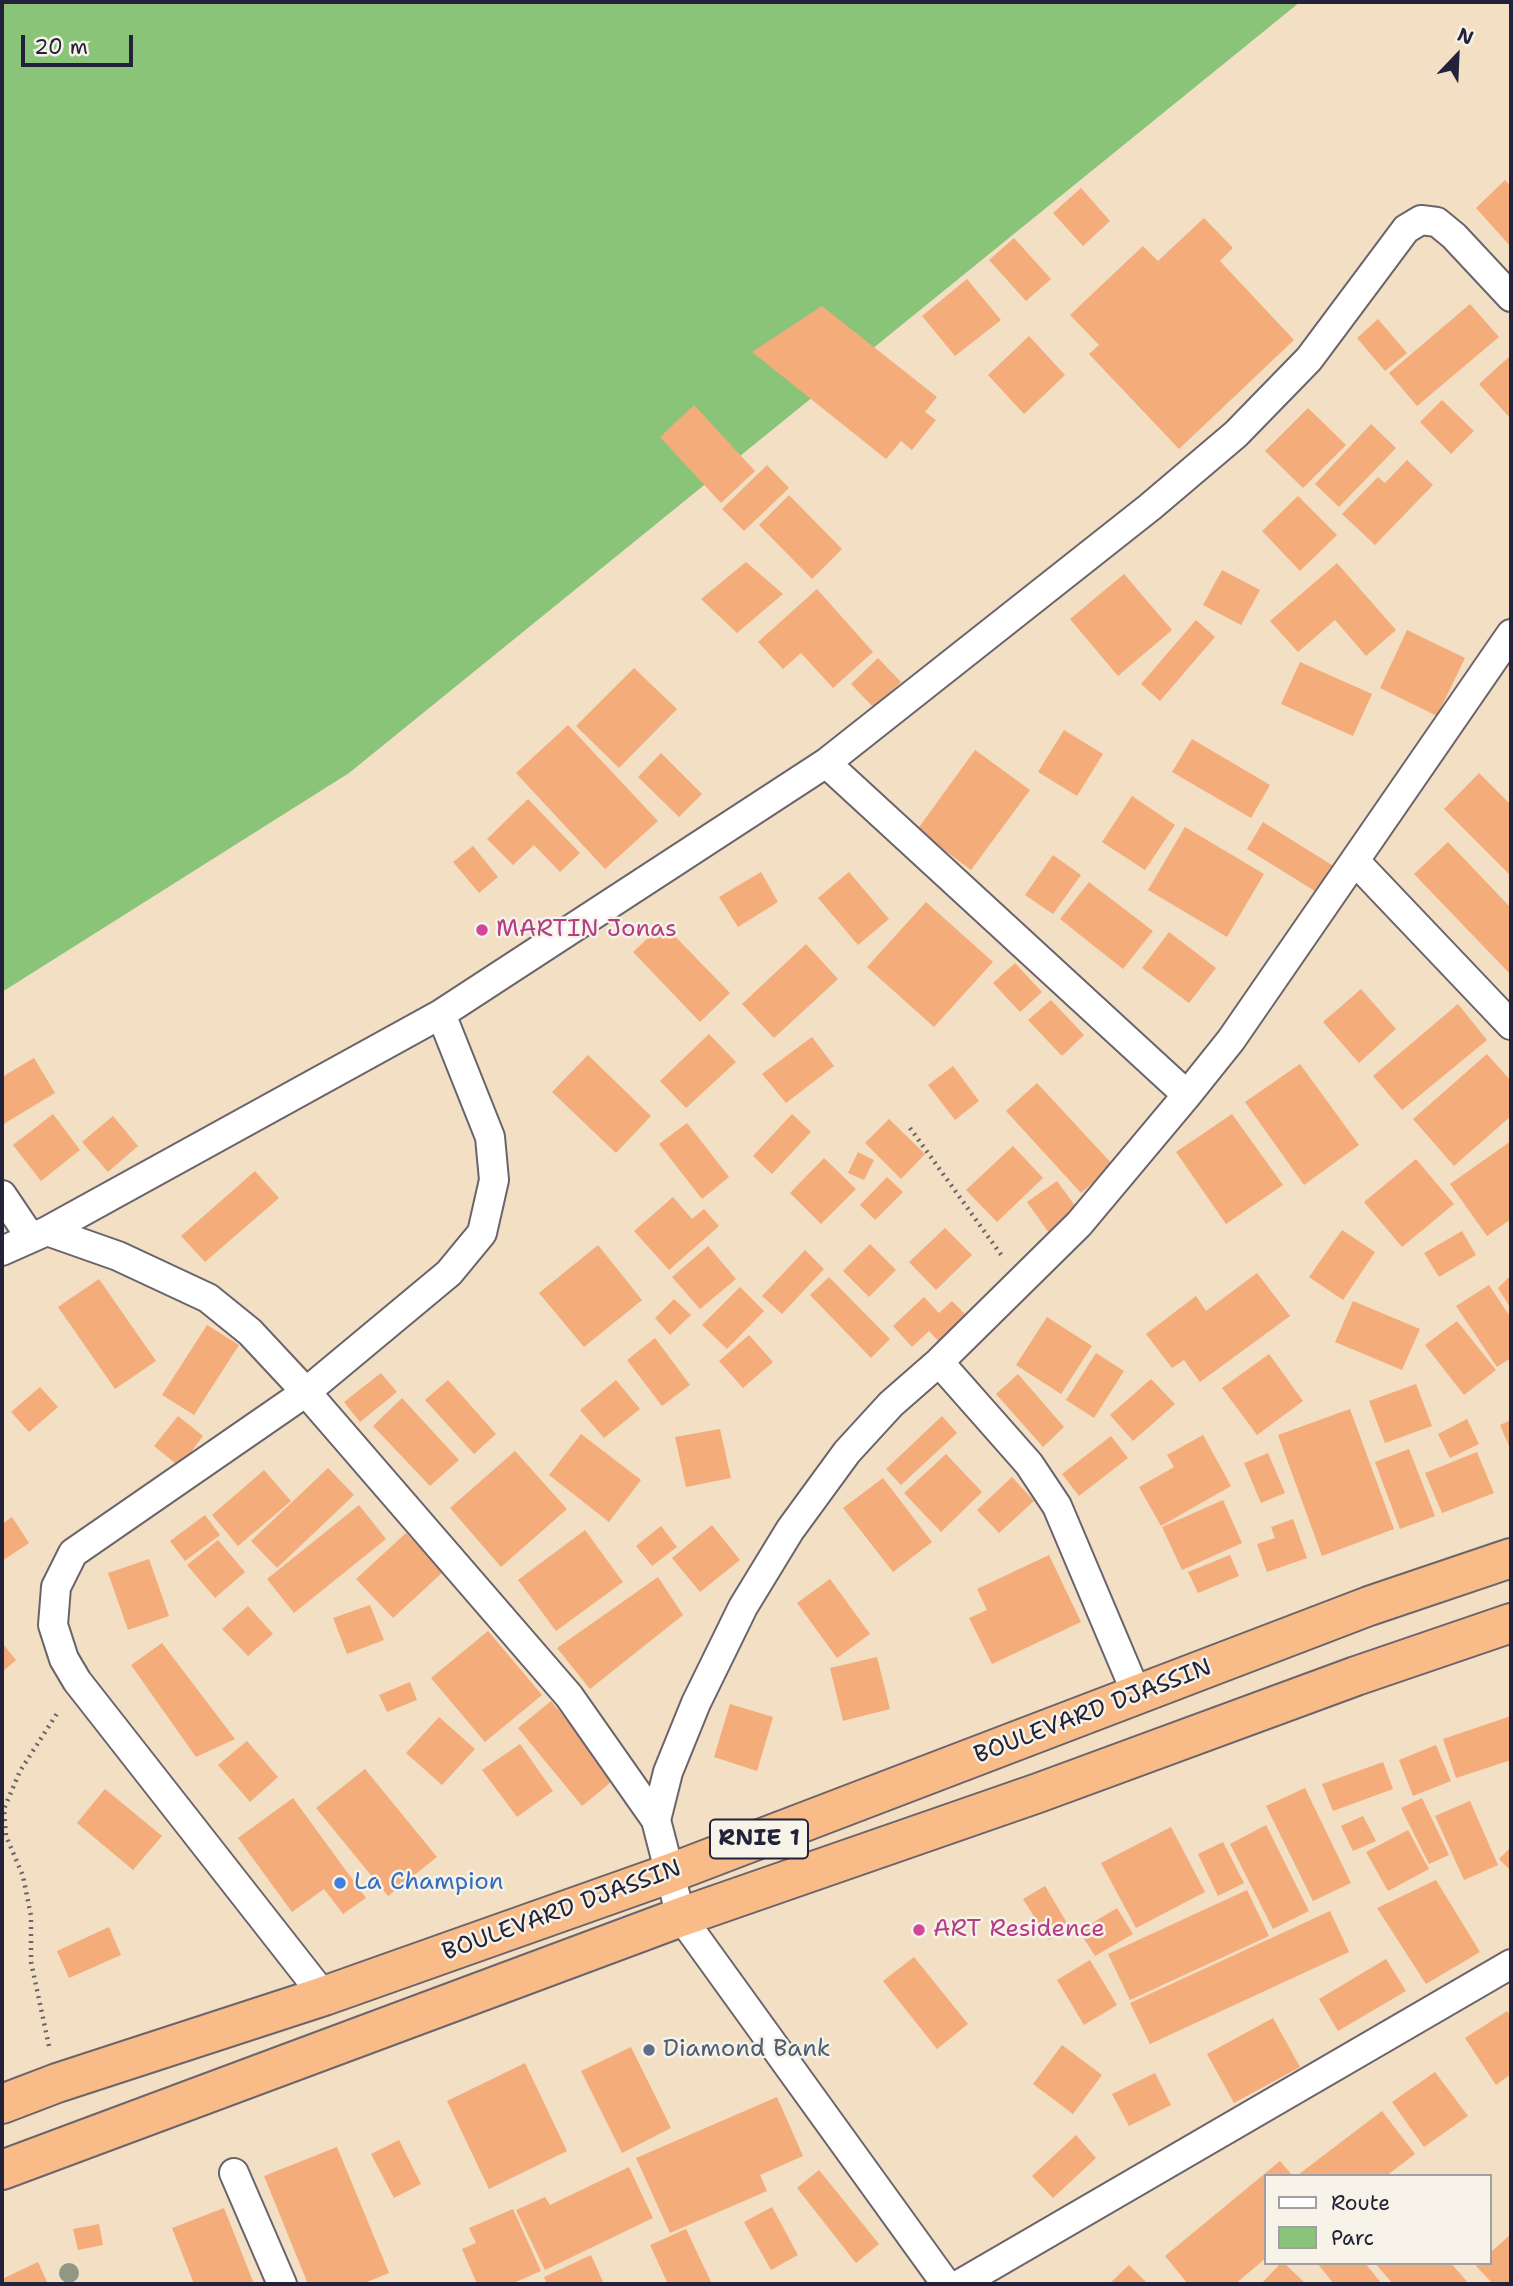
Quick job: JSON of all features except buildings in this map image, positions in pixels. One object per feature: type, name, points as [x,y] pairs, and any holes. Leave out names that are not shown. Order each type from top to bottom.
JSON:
[{"type":"highway","name":"BOULEVARD DJASSIN","points":[[2,2105],[57,2082],[324,1996],[668,1874],[1369,1606],[1511,1558]]},
{"type":"highway","name":"BOULEVARD DJASSIN","points":[[2,2170],[681,1917],[1511,1623]]},
{"type":"street","points":[[2,1251],[39,1234],[441,1014],[826,763],[1150,507],[1236,435],[1309,359],[1406,229],[1421,220],[1437,222],[1454,236],[1511,297]]},
{"type":"street","points":[[656,1820],[668,1772],[696,1703],[743,1607],[790,1530],[847,1452],[891,1404],[939,1362],[1079,1224],[1187,1095],[1231,1040],[1511,634]]},
{"type":"street","points":[[826,763],[1187,1095]]},
{"type":"street","points":[[1355,861],[1511,1025]]},
{"type":"street","points":[[324,1996],[77,1681],[64,1659],[53,1625],[56,1587],[73,1553],[306,1392],[449,1273],[482,1233],[494,1180],[489,1137],[441,1014]]},
{"type":"street","points":[[2,1195],[39,1234],[118,1256],[208,1298],[250,1332],[306,1392],[569,1696],[656,1820],[681,1917],[946,2284]]},
{"type":"street","points":[[939,1362],[1029,1464],[1057,1506],[1137,1695]]},
{"type":"street","points":[[960,2284],[1511,1964]]},
{"type":"street","points":[[234,2173],[282,2284]]},
{"type":"path","points":[[910,1128],[1021,1283]]},
{"type":"path","points":[[57,2082],[31,1962],[31,1916],[23,1876],[6,1836],[4,1809],[20,1771],[77,1681]]},
{"type":"green space","points":[[2,2],[1300,2],[349,773],[2,992]]},
{"type":"place","name":"MARTIN Jonas","points":[[482,930]]},
{"type":"place","name":"La Champion","points":[[340,1883]]},
{"type":"place","name":"ART Residence","points":[[919,1930]]},
{"type":"place","name":"Diamond Bank","points":[[649,2050]]}]
